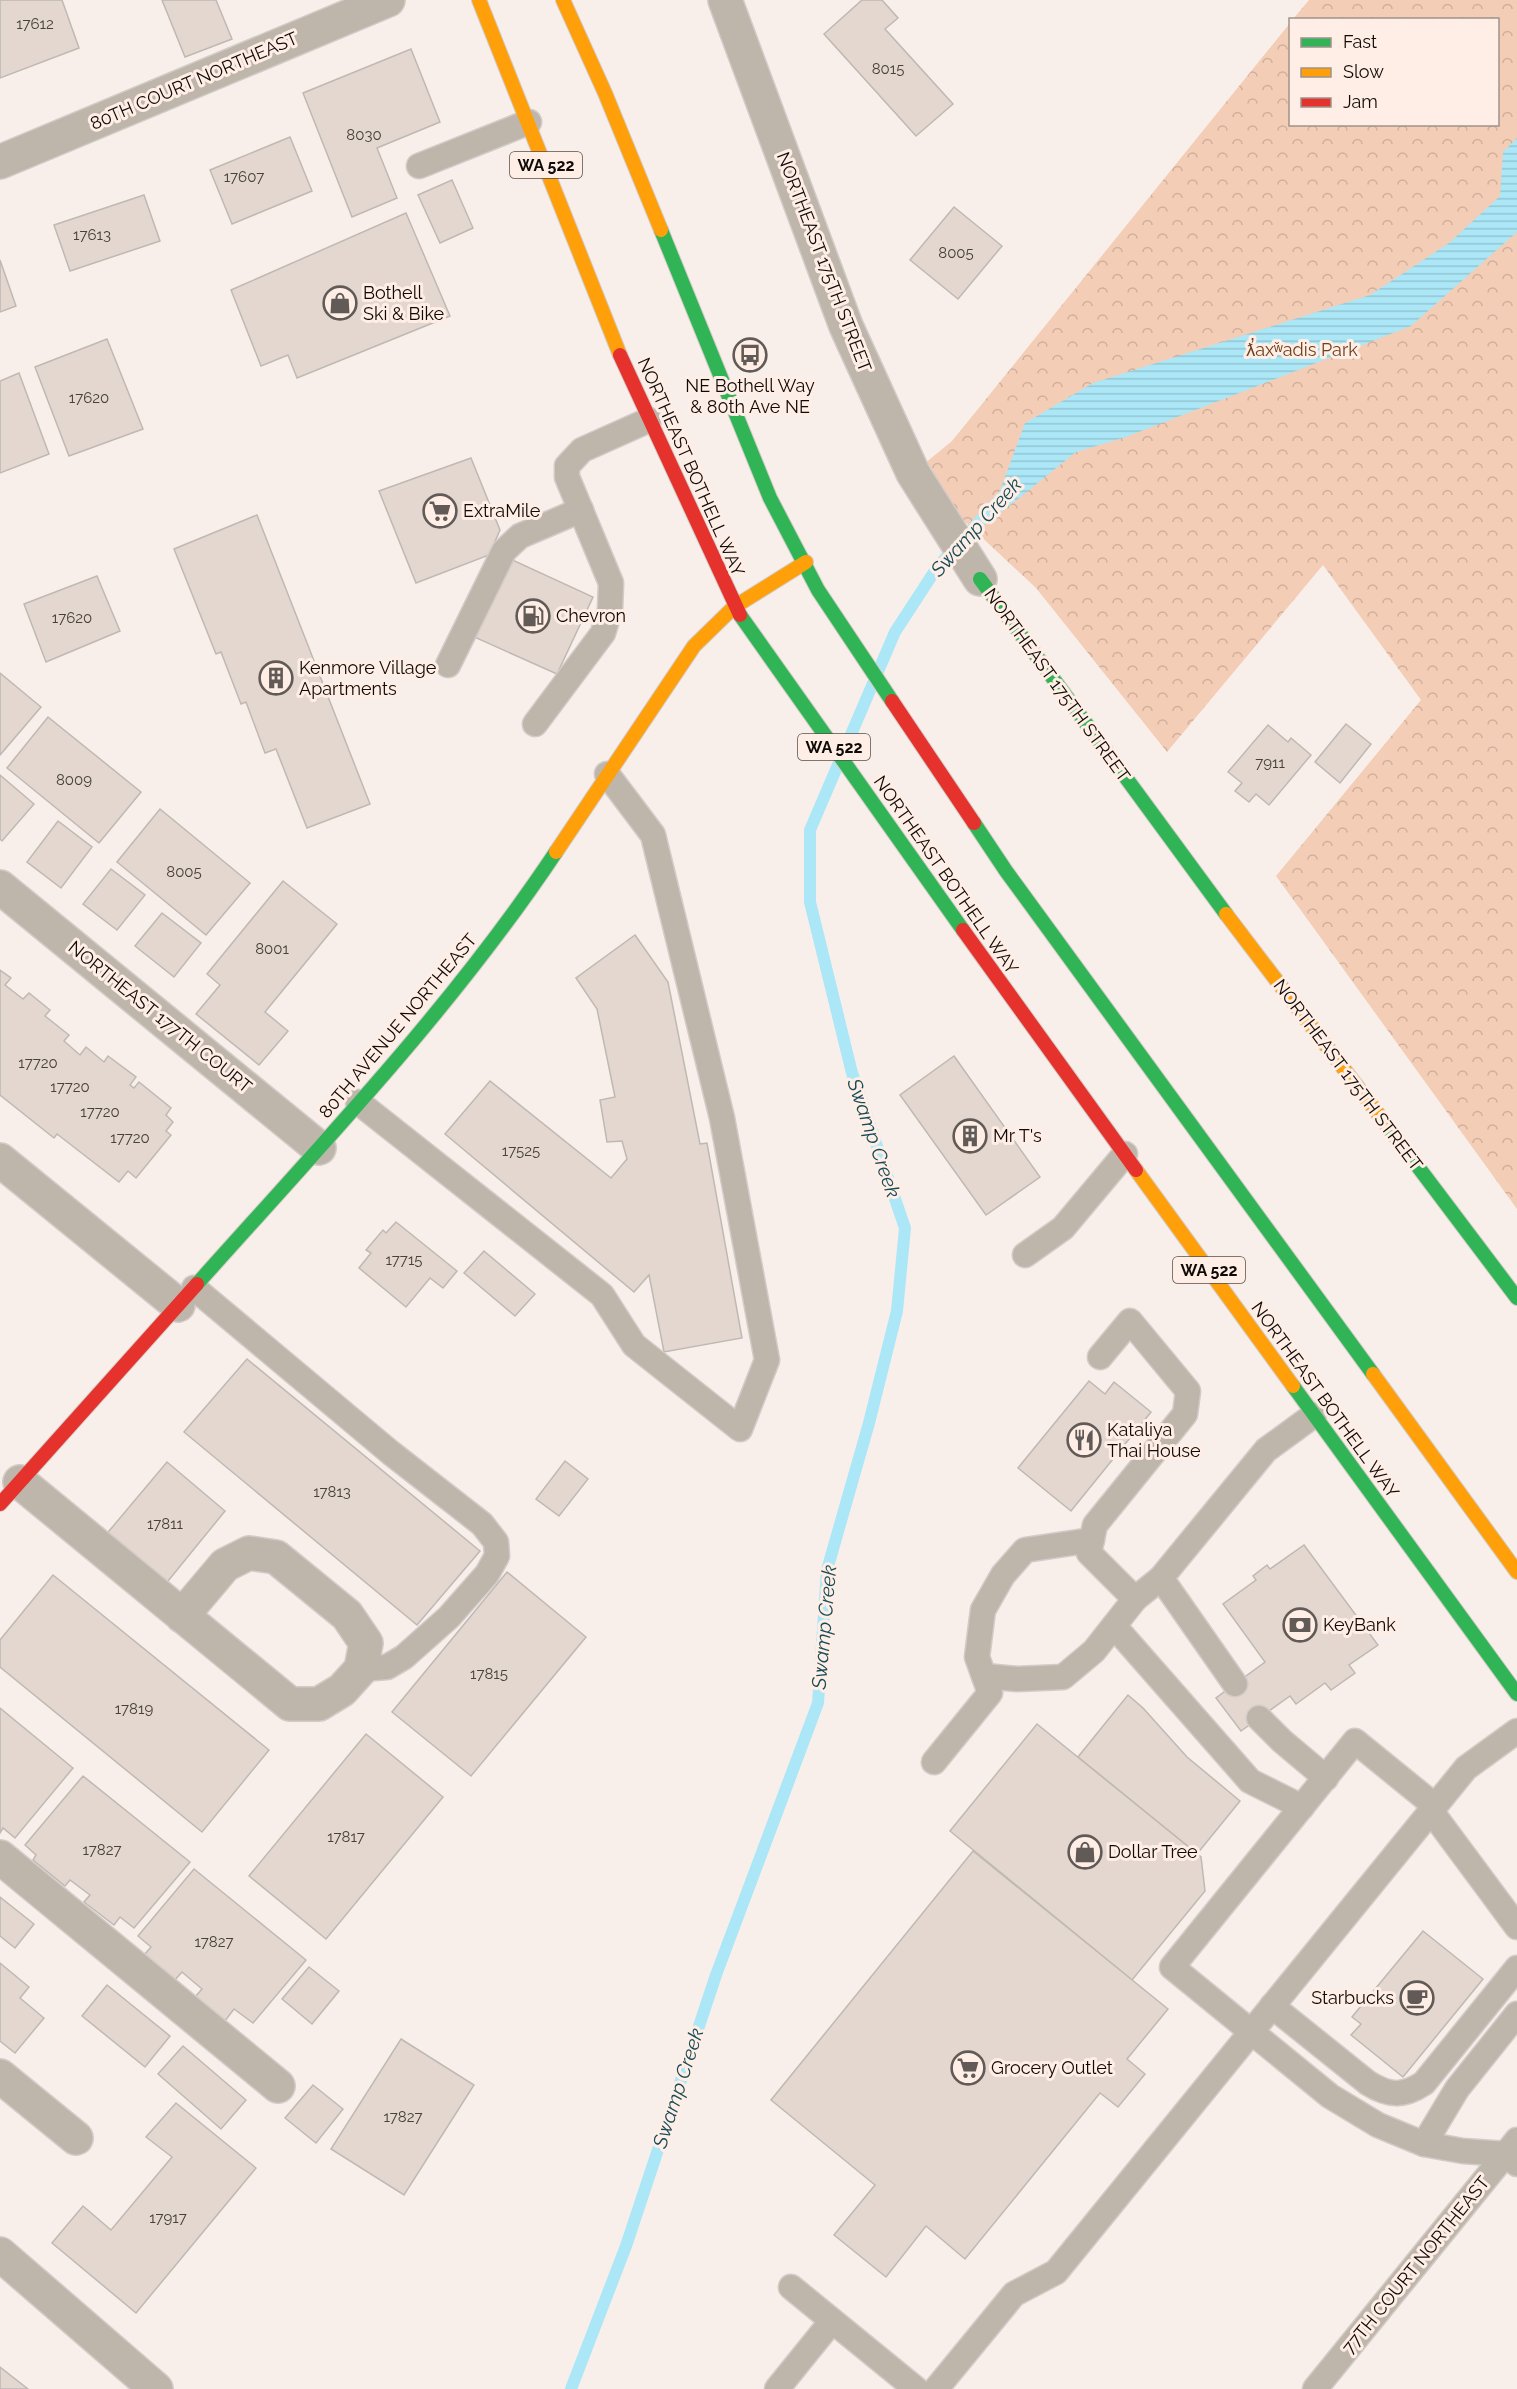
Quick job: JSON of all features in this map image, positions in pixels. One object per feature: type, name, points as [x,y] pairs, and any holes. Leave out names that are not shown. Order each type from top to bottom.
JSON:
[{"type":"main road","name":"NORTHEAST BOTHELL WAY","points":[[480,0],[593,287],[649,420],[734,608],[1125,1154],[1517,1695]]},
{"type":"main road","points":[[563,0],[605,93],[770,498],[806,562],[818,590],[937,771],[1013,881],[1517,1572]]},
{"type":"main road","name":"80TH AVENUE NORTHEAST","points":[[10,1493],[319,1148],[474,966],[528,894],[694,646],[734,608],[806,562]]},
{"type":"main road","name":"NORTHEAST 175TH STREET","points":[[980,579],[1154,819],[1517,1299]]},
{"type":"street","name":"80TH COURT NORTHEAST","points":[[0,162],[388,0]]},
{"type":"street","name":"NORTHEAST 175TH STREET","points":[[725,0],[846,326],[913,473],[980,579]]},
{"type":"street","name":"NORTHEAST 177TH COURT","points":[[0,887],[319,1148]]},
{"type":"street","points":[[0,1160],[186,1296]]},
{"type":"street","points":[[10,1493],[182,1616],[290,1704],[319,1704],[342,1690],[361,1669],[366,1642],[347,1615],[276,1557],[249,1553],[225,1565],[182,1616]]},
{"type":"street","points":[[0,1857],[278,2086]]},
{"type":"street","points":[[0,2076],[76,2138]]},
{"type":"street","points":[[0,2254],[156,2389]]},
{"type":"lane","points":[[419,166],[529,122]]},
{"type":"lane","points":[[535,724],[603,633],[610,610],[611,583],[567,477],[567,466],[582,450],[649,420]]},
{"type":"lane","points":[[448,665],[504,550],[519,536],[581,510]]},
{"type":"lane","points":[[358,1102],[602,1295],[634,1345],[740,1429],[767,1360],[722,1118],[653,835],[608,774]]},
{"type":"lane","points":[[1025,1255],[1063,1228],[1125,1154]]},
{"type":"lane","points":[[186,1296],[482,1524],[496,1542],[497,1556],[487,1574],[449,1617],[404,1657],[387,1667],[361,1669]]},
{"type":"lane","points":[[1100,1357],[1130,1321],[1188,1391],[1185,1414],[1095,1525],[1089,1553],[1135,1599]]},
{"type":"lane","points":[[984,1676],[1017,1679],[1063,1677],[1094,1651],[1135,1599],[1161,1578],[1266,1450],[1314,1415]]},
{"type":"lane","points":[[934,1762],[990,1694],[977,1658],[983,1610],[1003,1575],[1025,1550],[1092,1540]]},
{"type":"lane","points":[[1161,1578],[1235,1684]]},
{"type":"lane","points":[[1113,1626],[1250,1780],[1302,1807]]},
{"type":"lane","points":[[1259,1718],[1282,1742],[1326,1778]]},
{"type":"lane","points":[[936,2389],[1014,2294],[1056,2272],[1466,1768],[1517,1731]]},
{"type":"lane","points":[[1513,2153],[1463,2151],[1424,2144],[1378,2125],[1330,2096],[1172,1967],[1355,1741],[1433,1808],[1517,1927]]},
{"type":"lane","points":[[1272,2006],[1382,2092],[1396,2094],[1411,2092],[1424,2083],[1517,1968]]},
{"type":"lane","points":[[1424,2144],[1457,2089],[1517,2014]]},
{"type":"lane","name":"77TH COURT NORTHEAST","points":[[1324,2386],[1513,2153]]},
{"type":"lane","points":[[791,2287],[916,2389]]},
{"type":"lane","points":[[777,2389],[832,2321]]},
{"type":"green space","name":"ƛ̕ax̌ʷadis Park","points":[[1309,0],[1517,0],[1517,1209],[1276,876],[1421,700],[1323,565],[1167,752],[1036,588],[913,473],[952,441],[1289,24],[1289,126],[1499,126],[1499,18],[1294,18]]},
{"type":"water","points":[[1517,138],[1517,232],[1411,326],[1126,437],[1076,452],[988,523],[1025,423],[1093,383],[1370,295],[1449,243],[1500,196],[1503,152]]},
{"type":"building","points":[[0,0],[62,0],[79,48],[0,78]]},
{"type":"building","points":[[162,0],[216,0],[232,39],[185,57]]},
{"type":"building","points":[[862,0],[882,0],[898,18],[885,29],[953,104],[916,136],[824,34]]},
{"type":"building","points":[[411,49],[440,122],[377,148],[397,198],[352,217],[303,93]]},
{"type":"building","points":[[290,137],[312,191],[232,224],[210,170]]},
{"type":"building","points":[[452,180],[473,228],[440,243],[418,195]]},
{"type":"building","points":[[144,195],[160,241],[70,271],[54,225]]},
{"type":"building","points":[[954,207],[1002,246],[958,299],[910,260]]},
{"type":"building","name":"Bothell Ski & Bike","points":[[406,213],[450,316],[297,378],[288,355],[261,366],[231,290]]},
{"type":"building","points":[[0,260],[16,306],[0,312]]},
{"type":"building","points":[[107,339],[143,429],[69,456],[35,367]]},
{"type":"building","points":[[19,373],[49,454],[0,473],[0,381]]},
{"type":"building","name":"ExtraMile","points":[[471,458],[500,530],[489,555],[416,583],[379,491]]},
{"type":"building","name":"Kenmore Village Apartments","points":[[257,515],[370,804],[307,828],[276,749],[265,753],[246,702],[241,704],[221,652],[216,654],[174,549]]},
{"type":"building","name":"Chevron","points":[[508,558],[593,597],[557,674],[472,636]]},
{"type":"building","points":[[97,576],[120,631],[46,662],[24,604]]},
{"type":"building","points":[[0,673],[41,707],[0,755]]},
{"type":"building","points":[[48,717],[141,792],[99,843],[7,768]]},
{"type":"building","points":[[1346,724],[1371,744],[1340,783],[1315,762]]},
{"type":"building","points":[[1268,725],[1288,742],[1291,738],[1311,755],[1269,805],[1256,794],[1249,802],[1235,791],[1242,783],[1228,772]]},
{"type":"building","points":[[0,775],[34,804],[2,841],[0,839]]},
{"type":"building","points":[[160,809],[250,883],[206,935],[117,862]]},
{"type":"building","points":[[58,821],[92,847],[61,888],[27,862]]},
{"type":"building","points":[[111,869],[145,895],[117,930],[83,904]]},
{"type":"building","points":[[283,881],[337,924],[265,1012],[288,1031],[259,1065],[196,1014],[220,985],[207,974]]},
{"type":"building","points":[[162,913],[201,943],[174,977],[135,946]]},
{"type":"building","points":[[635,935],[668,982],[700,1144],[707,1143],[742,1338],[664,1352],[649,1275],[634,1292],[445,1134],[490,1081],[611,1178],[627,1159],[622,1141],[607,1142],[600,1100],[615,1097],[597,1009],[576,978]]},
{"type":"building","points":[[0,970],[11,978],[5,985],[23,999],[29,993],[50,1010],[45,1016],[69,1035],[64,1041],[80,1055],[86,1047],[104,1062],[108,1056],[136,1077],[130,1085],[134,1088],[139,1082],[171,1108],[166,1115],[173,1122],[166,1131],[171,1135],[136,1178],[128,1171],[119,1182],[57,1134],[54,1138],[0,1095]]},
{"type":"building","name":"Mr T's","points":[[954,1056],[1040,1177],[986,1215],[900,1095]]},
{"type":"building","points":[[396,1222],[457,1271],[443,1288],[430,1278],[406,1307],[359,1268],[371,1253],[366,1250],[383,1230],[386,1233]]},
{"type":"building","points":[[484,1251],[535,1294],[515,1316],[464,1273]]},
{"type":"building","points":[[247,1359],[480,1551],[417,1625],[184,1432]]},
{"type":"building","name":"Kataliya Thai House","points":[[1089,1381],[1105,1394],[1114,1382],[1151,1412],[1071,1511],[1018,1468]]},
{"type":"building","points":[[565,1461],[588,1479],[559,1516],[536,1499]]},
{"type":"building","points":[[167,1462],[225,1511],[164,1586],[104,1537]]},
{"type":"building","name":"KeyBank","points":[[1304,1545],[1378,1645],[1349,1665],[1355,1673],[1331,1690],[1325,1683],[1296,1704],[1290,1696],[1241,1731],[1216,1698],[1265,1662],[1223,1604],[1256,1580],[1253,1576],[1267,1565],[1270,1569]]},
{"type":"building","points":[[507,1572],[586,1637],[471,1776],[392,1712]]},
{"type":"building","points":[[53,1575],[269,1750],[202,1832],[0,1667],[0,1640]]},
{"type":"building","points":[[1128,1695],[1143,1708],[1187,1757],[1240,1801],[1197,1854],[1078,1757]]},
{"type":"building","points":[[0,1708],[73,1768],[15,1838],[3,1828],[0,1833]]},
{"type":"building","name":"Dollar Tree","points":[[1037,1724],[1201,1857],[1205,1891],[1132,1980],[950,1831]]},
{"type":"building","points":[[366,1734],[443,1797],[326,1939],[249,1876]]},
{"type":"building","points":[[83,1776],[190,1862],[134,1928],[120,1917],[114,1925],[84,1902],[90,1895],[70,1880],[65,1886],[33,1860],[36,1855],[25,1845]]},
{"type":"building","name":"Grocery Outlet","points":[[973,1851],[1168,2009],[1127,2059],[1145,2074],[1118,2107],[1100,2093],[965,2259],[926,2226],[886,2277],[834,2235],[875,2185],[771,2100]]},
{"type":"building","points":[[194,1869],[306,1960],[253,2023],[234,2009],[225,2021],[195,1997],[202,1989],[182,1972],[174,1981],[144,1955],[151,1947],[138,1936]]},
{"type":"building","points":[[0,1897],[34,1924],[15,1948],[0,1936]]},
{"type":"building","name":"Starbucks","points":[[1423,1931],[1483,1979],[1403,2077],[1351,2035],[1361,2024],[1352,2017]]},
{"type":"building","points":[[0,1963],[29,1987],[20,1998],[44,2018],[15,2053],[0,2041]]},
{"type":"building","points":[[309,1967],[339,1991],[312,2024],[282,1999]]},
{"type":"building","points":[[107,1985],[170,2036],[145,2067],[82,2016]]},
{"type":"building","points":[[401,2039],[474,2085],[404,2195],[331,2149]]},
{"type":"building","points":[[183,2046],[246,2100],[221,2129],[158,2074]]},
{"type":"building","points":[[313,2085],[343,2109],[316,2143],[285,2118]]},
{"type":"building","points":[[176,2103],[256,2168],[136,2313],[52,2243],[83,2206],[111,2230],[172,2157],[146,2137]]},
{"type":"building","points":[[0,2367],[28,2389],[0,2389]]},
{"type":"waterway","name":"Swamp Creek","points":[[571,2389],[626,2246],[716,1975],[818,1703],[827,1570],[869,1423],[897,1311],[905,1228],[852,1073],[810,902],[810,830],[895,632],[938,566],[1006,493]]},
{"type":"traffic: fast","points":[[661,230],[770,498],[818,590],[892,701]]},
{"type":"traffic: fast","points":[[980,579],[1226,914]]},
{"type":"traffic: fast","points":[[740,615],[963,930]]},
{"type":"traffic: fast","points":[[974,823],[1006,871],[1373,1374]]},
{"type":"traffic: fast","points":[[197,1284],[338,1127],[429,1021],[516,910],[556,852]]},
{"type":"traffic: fast","points":[[1385,1123],[1517,1298]]},
{"type":"traffic: fast","points":[[1293,1386],[1517,1694]]},
{"type":"traffic: slow","points":[[479,0],[620,355]]},
{"type":"traffic: slow","points":[[563,0],[605,93],[661,230]]},
{"type":"traffic: slow","points":[[556,852],[694,646],[734,607],[806,562]]},
{"type":"traffic: slow","points":[[1226,914],[1385,1123]]},
{"type":"traffic: slow","points":[[1136,1170],[1293,1386]]},
{"type":"traffic: slow","points":[[1373,1374],[1517,1572]]},
{"type":"traffic: jam","points":[[620,355],[740,615]]},
{"type":"traffic: jam","points":[[892,701],[974,823]]},
{"type":"traffic: jam","points":[[963,930],[1136,1170]]},
{"type":"traffic: jam","points":[[0,1504],[197,1284]]},
{"type":"place","name":"Bothell Ski & Bike","points":[[340,303]]},
{"type":"place","name":"NE Bothell Way & 80th Ave NE","points":[[750,355]]},
{"type":"place","name":"ExtraMile","points":[[440,511]]},
{"type":"place","name":"Chevron","points":[[533,616]]},
{"type":"place","name":"Kenmore Village Apartments","points":[[276,678]]},
{"type":"place","name":"Mr T's","points":[[970,1136]]},
{"type":"place","name":"Kataliya Thai House","points":[[1084,1440]]},
{"type":"place","name":"KeyBank","points":[[1300,1625]]},
{"type":"place","name":"Dollar Tree","points":[[1085,1852]]},
{"type":"place","name":"Starbucks","points":[[1417,1998]]},
{"type":"place","name":"Grocery Outlet","points":[[968,2068]]}]
